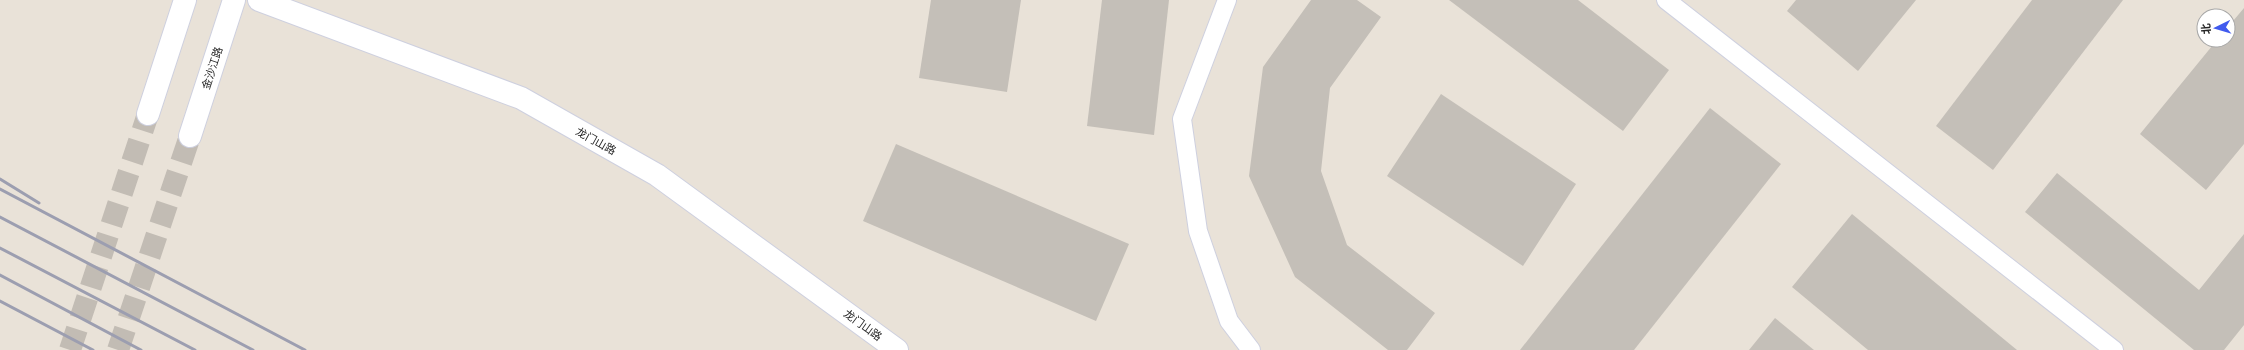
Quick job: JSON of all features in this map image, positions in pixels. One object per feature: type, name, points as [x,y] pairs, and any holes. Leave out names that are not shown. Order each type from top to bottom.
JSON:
[{"type":"street","points":[[148,114],[184,0]]},
{"type":"street","name":"金沙江路","points":[[190,136],[234,0]]},
{"type":"street","name":"龙门山路","points":[[258,0],[521,98],[657,175],[897,350]]},
{"type":"lane","points":[[1227,0],[1182,119],[1198,231],[1229,321],[1251,350]]},
{"type":"lane","points":[[1666,0],[2114,350]]},
{"type":"building","points":[[931,0],[1021,0],[1007,92],[919,78]]},
{"type":"building","points":[[1102,0],[1169,0],[1154,135],[1087,126]]},
{"type":"building","points":[[1311,0],[1357,0],[1381,17],[1330,88],[1321,171],[1347,245],[1435,313],[1407,350],[1388,350],[1295,277],[1249,176],[1263,67]]},
{"type":"building","points":[[1449,0],[1578,0],[1669,70],[1623,131]]},
{"type":"building","points":[[1796,0],[1916,0],[1858,71],[1787,11]]},
{"type":"building","points":[[2032,0],[2123,0],[1993,170],[1936,126]]},
{"type":"building","points":[[2244,8],[2244,144],[2206,190],[2140,134],[2210,48],[2236,48],[2236,18]]},
{"type":"building","points":[[1441,94],[1576,184],[1523,266],[1387,176]]},
{"type":"building","points":[[1710,108],[1781,164],[1634,350],[1520,350]]},
{"type":"building","points":[[896,144],[1129,244],[1096,321],[863,221]]},
{"type":"building","points":[[2057,173],[2199,290],[2244,234],[2244,325],[2224,350],[2194,350],[2025,212]]},
{"type":"building","points":[[1852,214],[2017,350],[1868,350],[1792,287]]},
{"type":"building","points":[[1775,318],[1814,350],[1749,350]]},
{"type":"tunnel","points":[[70,350],[148,114]]},
{"type":"tunnel","points":[[118,350],[190,136]]},
{"type":"railway","points":[[0,179],[39,203]]},
{"type":"railway","points":[[0,189],[305,350]]},
{"type":"railway","points":[[0,217],[253,350]]},
{"type":"railway","points":[[0,248],[195,350]]},
{"type":"railway","points":[[0,275],[141,350]]},
{"type":"railway","points":[[0,301],[93,350]]}]
